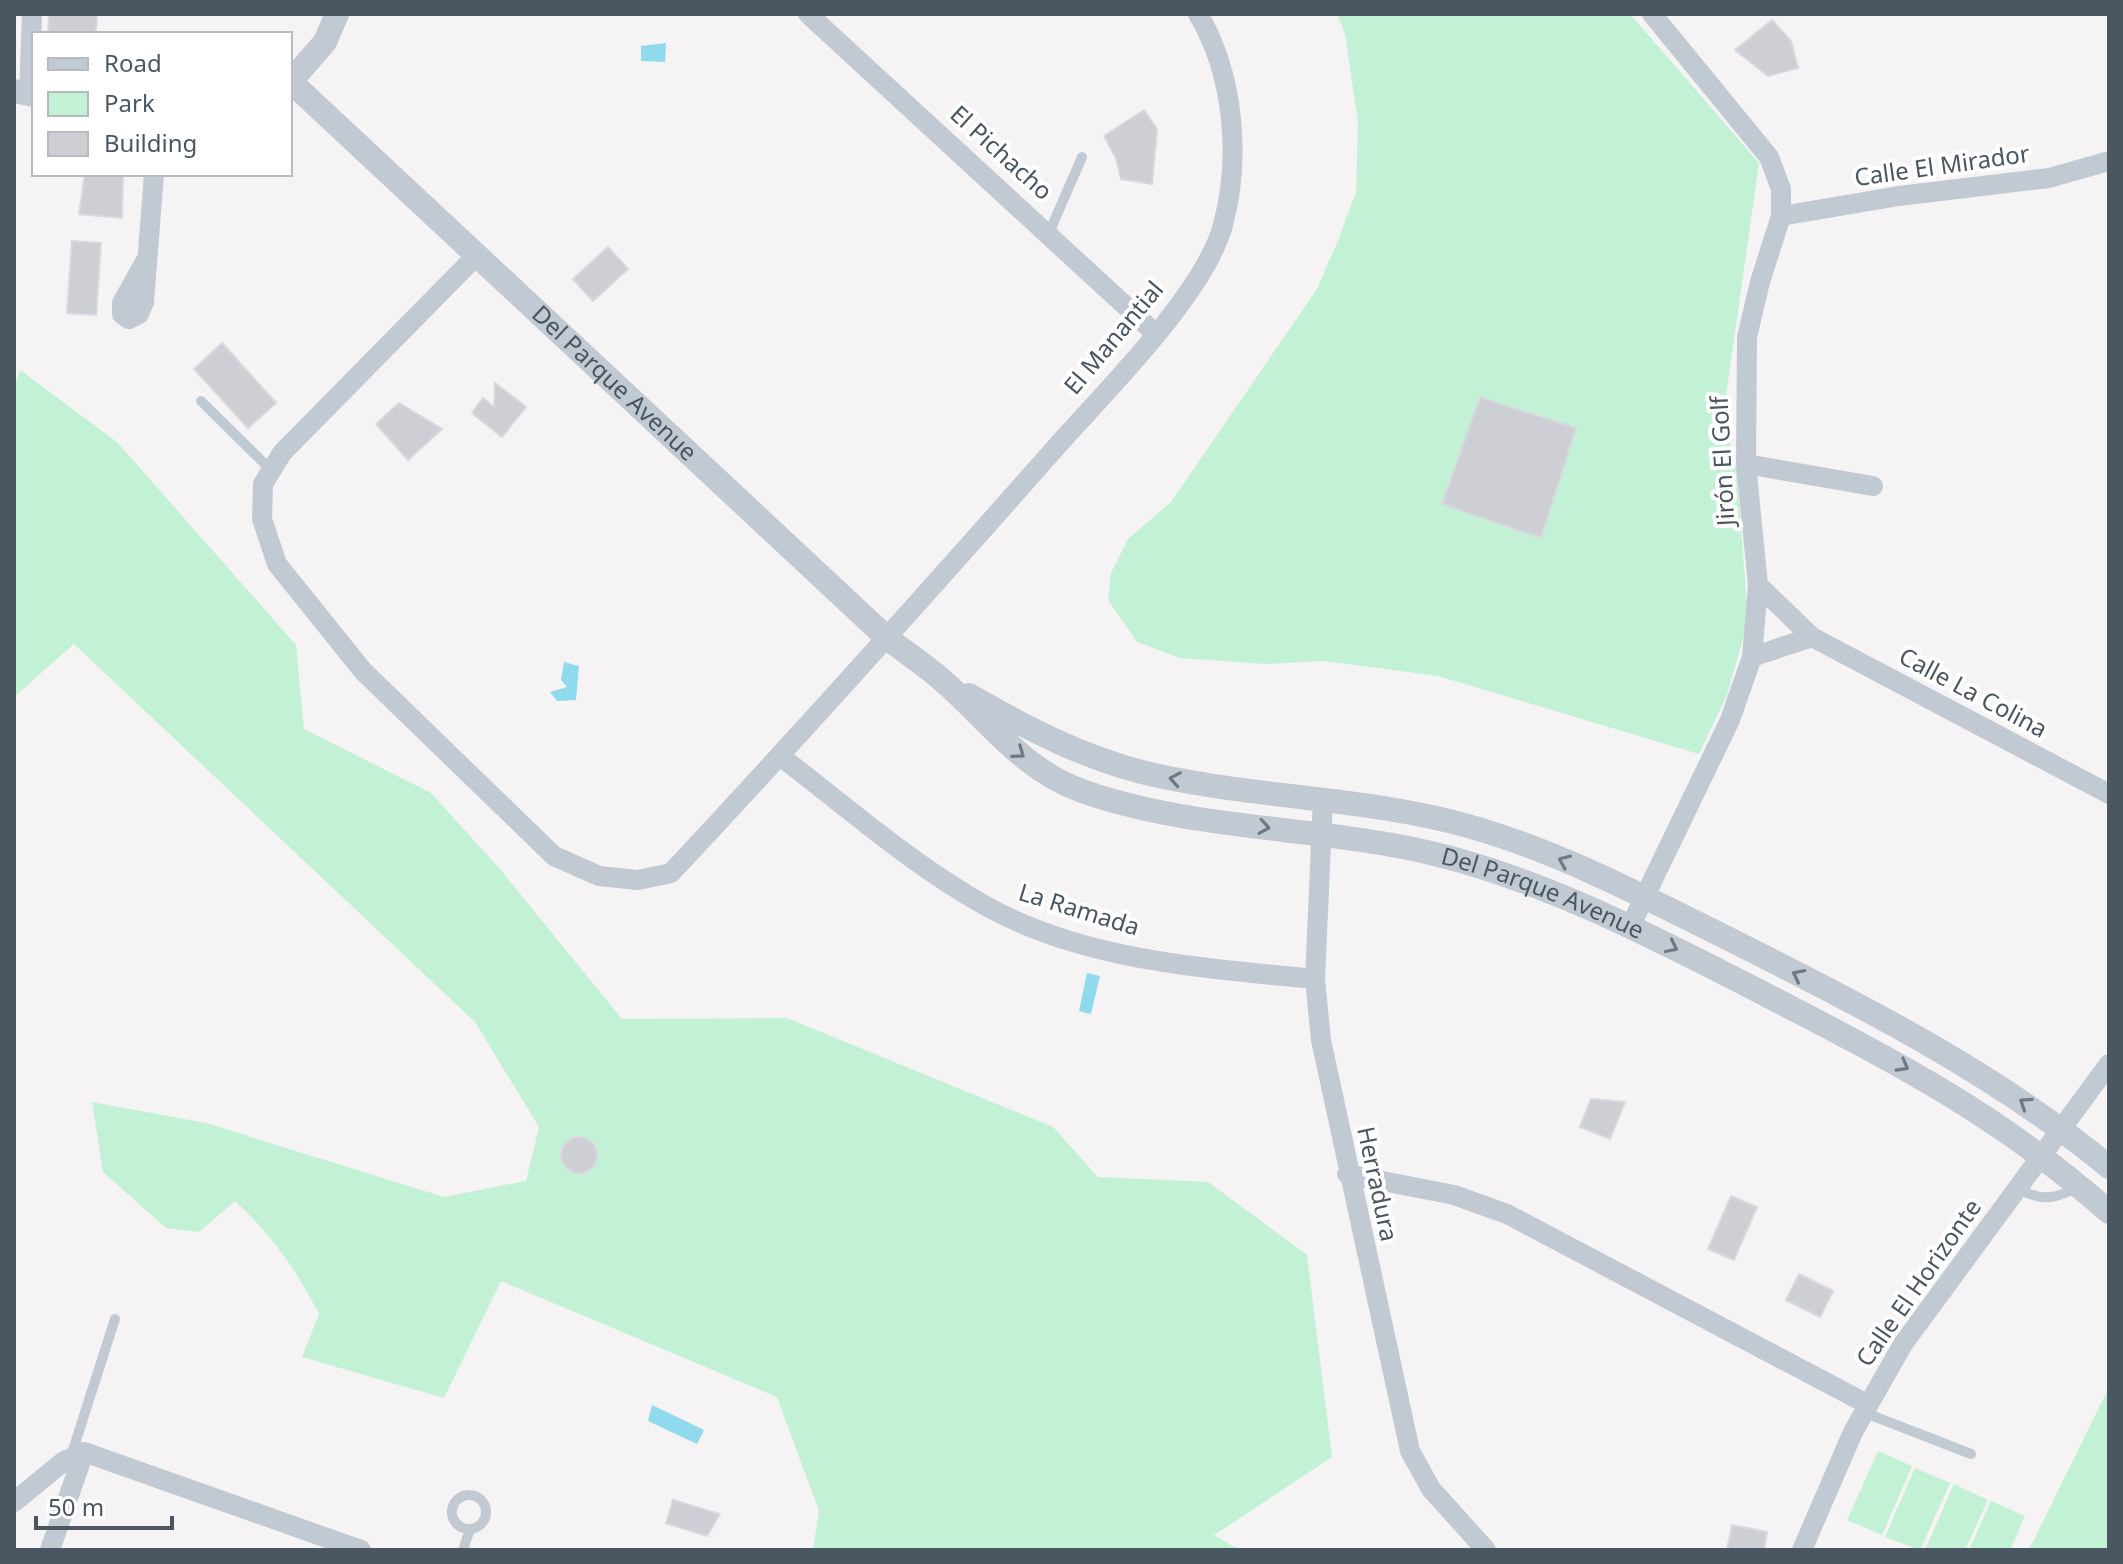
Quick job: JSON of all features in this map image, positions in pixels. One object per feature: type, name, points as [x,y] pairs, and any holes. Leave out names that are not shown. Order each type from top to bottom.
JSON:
[{"type":"street","points":[[26,94],[32,14]]},
{"type":"street","points":[[292,80],[325,42],[337,14]]},
{"type":"street","name":"El Pichacho","points":[[808,14],[1156,334]]},
{"type":"street","name":"El Manantial","points":[[271,470],[263,484],[262,519],[277,564],[363,671],[554,856],[599,876],[638,880],[671,873],[887,638],[1156,334],[1205,267],[1223,226],[1233,163],[1229,98],[1210,33],[1198,14]]},
{"type":"street","name":"Jirón El Golf","points":[[1630,927],[1730,720],[1752,657],[1758,585],[1746,464],[1747,337],[1781,216],[1781,189],[1769,157],[1652,14]]},
{"type":"street","name":"Del Parque Avenue","points":[[292,84],[887,638],[942,680],[1016,754],[1080,790],[1172,813],[1402,847],[1464,861],[1522,881],[1630,927],[1926,1078],[2044,1156],[2109,1212]]},
{"type":"street","name":"Calle El Mirador","points":[[1781,216],[1899,196],[2049,178],[2109,161]]},
{"type":"street","points":[[145,262],[154,176]]},
{"type":"street","points":[[271,470],[282,453],[477,255]]},
{"type":"street","points":[[1746,464],[1873,486]]},
{"type":"street","name":"Calle La Colina","points":[[1758,585],[1812,637],[2109,794]]},
{"type":"street","points":[[1752,657],[1812,637]]},
{"type":"street","name":"Del Parque Avenue","points":[[942,680],[1020,724],[1156,776],[1402,809],[1471,827],[1552,856],[1645,897],[1913,1035],[2063,1129],[2109,1167]]},
{"type":"street","name":"La Ramada","points":[[780,756],[940,877],[987,907],[1036,929],[1090,946],[1190,967],[1315,979]]},
{"type":"street","name":"Herradura","points":[[1323,800],[1315,979],[1321,1040],[1347,1174],[1410,1451],[1431,1489],[1486,1550]]},
{"type":"street","name":"Calle El Horizonte","points":[[1802,1550],[1865,1408],[1924,1313],[2044,1156],[2109,1064]]},
{"type":"street","points":[[1347,1174],[1454,1195],[1507,1214],[1865,1408]]},
{"type":"street","points":[[14,1502],[77,1455]]},
{"type":"street","points":[[50,1550],[77,1455]]},
{"type":"street","points":[[77,1455],[361,1550]]},
{"type":"lane","points":[[1049,233],[1082,157]]},
{"type":"lane","points":[[201,401],[271,470]]},
{"type":"lane","points":[[2019,1189],[2046,1199],[2058,1197],[2079,1186]]},
{"type":"lane","points":[[77,1455],[115,1319]]},
{"type":"lane","points":[[1865,1408],[1971,1454]]},
{"type":"lane","points":[[463,1550],[470,1529]]},
{"type":"green space","points":[[1337,14],[1630,14],[1759,163],[1723,417],[1737,470],[1748,621],[1727,695],[1699,754],[1438,676],[1325,661],[1266,664],[1180,658],[1137,642],[1108,600],[1111,573],[1128,539],[1171,502],[1317,289],[1339,238],[1356,192],[1358,122],[1345,34]]},
{"type":"green space","points":[[20,370],[117,442],[296,645],[304,729],[431,793],[499,868],[622,1019],[787,1018],[1053,1127],[1098,1177],[1208,1182],[1307,1255],[1332,1457],[1214,1535],[1239,1550],[813,1550],[819,1511],[777,1397],[501,1281],[444,1398],[302,1357],[319,1314],[292,1267],[272,1240],[235,1201],[199,1232],[166,1228],[103,1172],[92,1102],[206,1123],[444,1197],[526,1181],[539,1127],[475,1022],[74,644],[14,697],[14,388]]},
{"type":"green space","points":[[2109,1387],[2109,1550],[2028,1550],[2035,1538]]},
{"type":"green space","points":[[1878,1451],[1912,1466],[1882,1535],[1847,1520]]},
{"type":"green space","points":[[1915,1468],[1950,1483],[1920,1550],[1885,1537]]},
{"type":"green space","points":[[1954,1484],[1988,1500],[1965,1550],[1925,1550]]},
{"type":"green space","points":[[1991,1501],[2025,1516],[2010,1550],[1969,1550]]},
{"type":"water","points":[[666,43],[665,62],[641,61],[641,46]]},
{"type":"water","points":[[564,662],[579,666],[576,700],[557,701],[550,692],[567,687],[561,680]]},
{"type":"water","points":[[1087,973],[1100,976],[1091,1014],[1079,1011]]},
{"type":"water","points":[[652,1405],[704,1430],[697,1444],[648,1421]]},
{"type":"building","points":[[49,14],[97,14],[96,32],[48,32]]},
{"type":"building","points":[[1772,20],[1791,41],[1798,68],[1768,76],[1735,50]]},
{"type":"building","points":[[1144,110],[1157,129],[1152,184],[1121,179],[1116,158],[1104,136]]},
{"type":"building","points":[[85,176],[123,176],[122,218],[79,214]]},
{"type":"building","points":[[72,241],[101,243],[96,315],[67,313]]},
{"type":"building","points":[[608,247],[628,269],[593,301],[573,279]]},
{"type":"building","points":[[222,343],[276,403],[248,428],[194,369]]},
{"type":"building","points":[[495,383],[526,407],[502,437],[472,413],[483,398],[494,407]]},
{"type":"building","points":[[1480,397],[1576,428],[1541,538],[1442,504]]},
{"type":"building","points":[[399,403],[442,429],[408,460],[376,424]]},
{"type":"building","points":[[1591,1099],[1625,1102],[1610,1139],[1580,1127]]},
{"type":"building","points":[[579,1137],[592,1142],[597,1155],[592,1168],[579,1173],[566,1168],[561,1155],[566,1142]]},
{"type":"building","points":[[1731,1196],[1757,1207],[1734,1260],[1708,1249]]},
{"type":"building","points":[[1799,1274],[1833,1291],[1820,1317],[1786,1300]]},
{"type":"building","points":[[673,1500],[720,1514],[707,1536],[666,1523]]},
{"type":"building","points":[[1732,1525],[1767,1532],[1764,1550],[1727,1550]]}]
